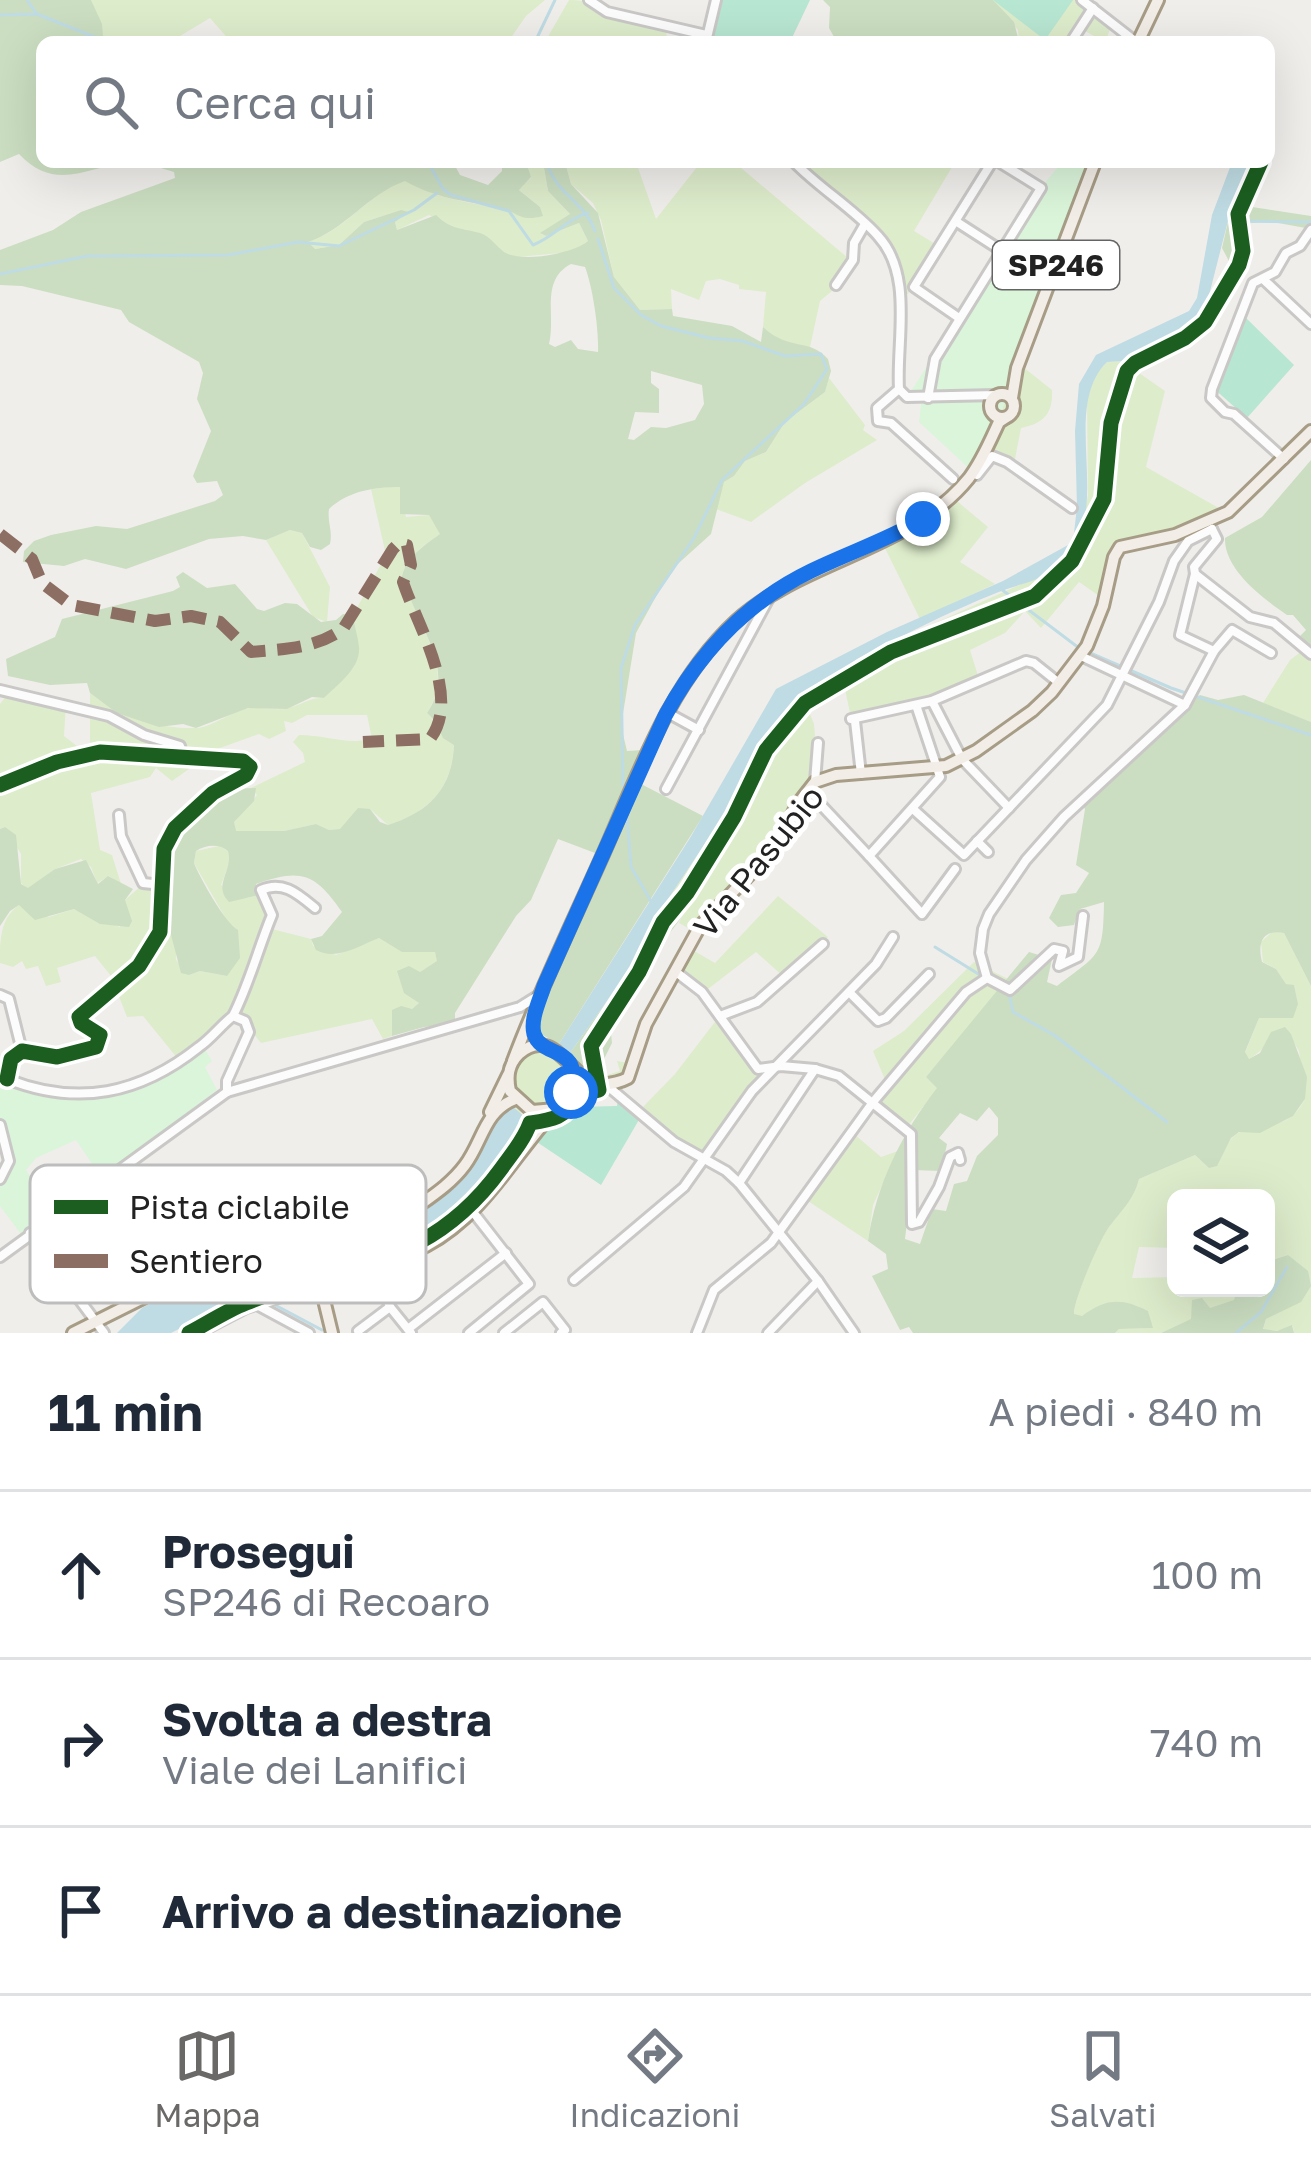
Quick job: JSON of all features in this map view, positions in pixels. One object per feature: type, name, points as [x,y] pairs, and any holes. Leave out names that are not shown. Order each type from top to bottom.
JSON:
[{"type":"main road","points":[[1140,36],[1158,0]]},
{"type":"main road","name":"SP246","points":[[991,411],[991,403],[1004,396],[1017,368],[1093,168]]},
{"type":"main road","name":"SP246","points":[[1004,396],[1014,411],[1005,418]]},
{"type":"main road","points":[[571,1092],[568,1059],[533,1031],[544,986],[666,712],[713,645],[771,593],[923,519],[974,472],[1005,418],[991,411]]},
{"type":"main road","points":[[986,448],[991,411]]},
{"type":"main road","points":[[1210,525],[1245,499],[1311,431]]},
{"type":"main road","name":"Via Pasubio","points":[[621,1082],[632,1071],[646,1024],[700,926],[777,846],[814,782],[836,775],[938,769],[962,759],[1032,711],[1084,651],[1120,547],[1210,525]]},
{"type":"main road","points":[[480,1137],[511,1067],[526,1010],[544,986]]},
{"type":"main road","points":[[515,1099],[511,1067],[521,1052],[547,1046]]},
{"type":"main road","points":[[572,1067],[597,1083]]},
{"type":"main road","points":[[528,1139],[544,1111],[571,1092],[597,1083],[621,1082]]},
{"type":"main road","points":[[515,1099],[544,1111]]},
{"type":"main road","points":[[426,1200],[466,1164],[495,1110],[515,1099]]},
{"type":"main road","points":[[426,1246],[473,1212],[544,1111]]},
{"type":"main road","points":[[73,1333],[101,1328],[142,1303]]},
{"type":"main road","points":[[325,1304],[332,1333]]},
{"type":"street","points":[[590,0],[608,12],[695,36]]},
{"type":"street","points":[[707,36],[716,0]]},
{"type":"street","points":[[1082,0],[1129,36]]},
{"type":"street","points":[[1075,36],[1093,8]]},
{"type":"street","points":[[801,168],[884,244],[898,281],[899,389],[907,397],[1004,396]]},
{"type":"street","points":[[960,319],[914,287],[991,168]]},
{"type":"street","points":[[928,398],[935,359],[1041,188],[1006,168]]},
{"type":"street","points":[[957,221],[1002,251]]},
{"type":"street","points":[[836,286],[853,260],[854,243],[865,224]]},
{"type":"street","points":[[1285,460],[1211,398],[1253,283],[1282,266],[1286,254],[1300,246],[1311,230]]},
{"type":"street","points":[[1263,279],[1311,324]]},
{"type":"street","points":[[899,389],[877,408],[878,421],[891,423],[952,479]]},
{"type":"street","points":[[979,398],[991,411]]},
{"type":"street","points":[[974,472],[977,475],[992,456],[1072,508]]},
{"type":"street","points":[[913,809],[964,855],[1107,706],[1159,602],[1174,560],[1188,541],[1210,525],[1215,544],[1194,567],[1180,635],[1214,650]]},
{"type":"street","points":[[1195,574],[1250,616],[1274,623],[1311,654]]},
{"type":"street","points":[[666,789],[771,593]]},
{"type":"street","points":[[1083,916],[1078,957],[1060,966],[1060,948],[1036,962],[1010,990],[987,978],[980,953],[983,929],[1026,860],[1064,817],[1185,705],[1214,650],[1232,630],[1271,653]]},
{"type":"street","points":[[1084,651],[1185,705]]},
{"type":"street","points":[[861,774],[853,720],[932,701],[1026,661],[1059,683]]},
{"type":"street","points":[[0,690],[109,716],[180,746],[183,757]]},
{"type":"street","points":[[932,701],[962,759],[1009,808]]},
{"type":"street","points":[[869,856],[938,782],[916,705]]},
{"type":"street","points":[[666,712],[699,730]]},
{"type":"street","points":[[814,782],[818,742]]},
{"type":"street","points":[[0,785],[100,752],[243,761],[250,771],[213,793],[176,828],[164,849],[160,932],[126,979],[79,1017],[100,1035],[96,1047],[57,1057],[22,1051],[11,1059],[3,1083],[45,1092],[103,1093],[136,1087],[202,1046],[233,1016],[254,974],[272,915],[261,890],[290,888],[314,908]]},
{"type":"street","points":[[822,806],[922,914],[956,869]]},
{"type":"street","points":[[119,815],[121,836],[142,884],[163,885]]},
{"type":"street","points":[[977,841],[988,852]]},
{"type":"street","points":[[574,1280],[670,1200],[707,1160],[772,1068],[877,964],[893,937]]},
{"type":"street","points":[[720,1016],[757,1002],[823,944]]},
{"type":"street","points":[[676,972],[702,992],[758,1070],[815,1070],[839,1076],[911,1134],[912,1224],[921,1219],[939,1187],[950,1156],[960,1155]]},
{"type":"street","points":[[849,992],[878,1021],[929,974]]},
{"type":"street","points":[[697,1333],[714,1291],[768,1246],[873,1102],[966,992],[987,978]]},
{"type":"street","points":[[0,994],[9,999],[22,1051]]},
{"type":"street","points":[[126,1165],[226,1092],[526,1010]]},
{"type":"street","points":[[226,1092],[226,1081],[250,1032],[244,1021],[233,1016]]},
{"type":"street","points":[[739,1183],[815,1070]]},
{"type":"street","points":[[632,1071],[632,1106]]},
{"type":"street","points":[[621,1082],[630,1093]]},
{"type":"street","points":[[597,1083],[674,1142],[739,1183],[854,1333]]},
{"type":"street","points":[[0,1125],[9,1161],[0,1179]]},
{"type":"street","points":[[469,1333],[529,1284],[473,1212]]},
{"type":"street","points":[[0,1257],[30,1234]]},
{"type":"street","points":[[389,1303],[410,1331],[506,1253]]},
{"type":"street","points":[[768,1333],[818,1281]]},
{"type":"street","points":[[504,1333],[543,1302],[565,1330],[561,1333]]},
{"type":"street","points":[[82,1303],[101,1328]]},
{"type":"street","points":[[198,1333],[215,1329],[261,1303]]},
{"type":"street","points":[[268,1303],[309,1333]]},
{"type":"street","points":[[358,1331],[390,1306]]},
{"type":"green space","points":[[0,0],[91,0],[103,36],[36,36],[36,168],[19,154],[0,162]]},
{"type":"green space","points":[[91,0],[545,0],[512,36],[226,36],[210,18],[180,36],[103,36]]},
{"type":"green space","points":[[569,0],[666,25],[667,36],[548,36]]},
{"type":"green space","points":[[717,0],[810,0],[793,36],[709,36]]},
{"type":"green space","points":[[823,0],[993,0],[1014,22],[1018,36],[834,36],[830,7]]},
{"type":"green space","points":[[993,0],[1086,0],[1113,22],[1107,36],[1085,31],[1081,36],[1018,36]]},
{"type":"green space","points":[[993,0],[1073,0],[1048,36],[1040,36]]},
{"type":"green space","points":[[36,168],[101,168],[58,175]]},
{"type":"green space","points":[[159,168],[456,168],[460,175],[488,185],[502,168],[528,168],[531,177],[519,190],[540,207],[543,216],[523,217],[438,195],[405,181],[308,242],[315,249],[339,245],[364,222],[401,210],[408,212],[395,222],[397,230],[436,215],[452,226],[484,234],[504,252],[534,257],[571,250],[588,241],[579,223],[546,236],[540,233],[570,214],[548,191],[544,168],[567,168],[571,184],[598,213],[614,277],[640,310],[672,309],[673,316],[732,326],[761,342],[763,327],[828,359],[831,371],[825,392],[785,422],[766,452],[745,461],[724,482],[711,534],[670,571],[636,633],[621,726],[627,751],[643,750],[596,852],[609,852],[641,784],[703,816],[559,1044],[528,1027],[530,1001],[595,853],[558,839],[531,900],[455,1013],[455,1024],[392,1036],[392,1010],[412,1009],[419,1003],[404,993],[397,971],[409,966],[420,972],[437,961],[435,952],[402,952],[379,938],[340,953],[316,950],[311,939],[322,936],[342,912],[324,889],[306,877],[285,876],[256,884],[259,895],[229,902],[223,890],[228,851],[216,846],[196,851],[194,863],[220,910],[238,930],[240,958],[227,976],[181,973],[164,908],[169,852],[162,843],[188,810],[228,791],[256,788],[254,801],[234,822],[236,831],[284,831],[316,824],[340,829],[358,808],[370,809],[388,825],[436,797],[449,774],[454,745],[443,738],[427,713],[435,698],[438,668],[409,595],[401,587],[408,562],[440,534],[429,515],[400,514],[400,487],[362,491],[336,503],[329,509],[330,544],[321,550],[310,547],[302,533],[290,530],[266,540],[209,539],[126,569],[85,559],[64,566],[23,562],[24,551],[34,541],[51,535],[96,526],[127,529],[223,495],[217,481],[197,483],[193,476],[211,431],[197,399],[203,373],[199,362],[129,322],[121,310],[0,285],[0,250],[53,230],[81,212],[175,178],[174,172]],"holes":[[[571,264],[585,267],[595,309],[598,352],[578,349],[571,340],[555,347],[549,344],[555,279]],[[651,371],[702,385],[704,404],[695,420],[651,427],[634,440],[628,439],[635,412],[659,413],[659,389],[651,383]]]},
{"type":"green space","points":[[528,168],[544,168],[548,191],[570,214],[541,234],[579,223],[588,241],[572,252],[517,257],[481,234],[462,233],[429,215],[397,230],[401,210],[364,222],[339,245],[314,249],[307,242],[333,230],[405,180],[450,198],[528,217],[542,216],[540,207],[518,189],[531,178]]},
{"type":"green space","points":[[567,168],[638,168],[656,219],[696,168],[741,168],[854,263],[820,301],[810,347],[784,345],[763,327],[766,292],[739,289],[720,279],[706,281],[699,300],[671,289],[672,309],[640,310],[614,277],[593,203],[571,184]]},
{"type":"green space","points":[[801,168],[951,168],[914,231],[937,245],[908,294],[901,297],[888,249]]},
{"type":"green space","points":[[1057,168],[1095,168],[1034,342],[974,473],[919,422],[922,397],[908,396]]},
{"type":"green space","points":[[1232,204],[1311,216],[1311,229],[1267,221],[1245,224],[1240,243],[1248,246],[1248,257],[1237,276],[1222,248]]},
{"type":"green space","points":[[1241,313],[1294,365],[1247,418],[1212,387]]},
{"type":"green space","points":[[1122,361],[1165,391],[1146,467],[1226,512],[1211,521],[1121,548],[1105,600],[1079,582],[1041,628],[1025,611],[1005,633],[970,650],[980,682],[951,694],[851,718],[841,670],[1059,567],[1081,530],[1088,495],[1087,399],[1095,374],[1107,362]]},
{"type":"green space","points":[[1018,363],[1052,390],[1052,398],[1046,416],[1021,428],[1015,459],[988,452]]},
{"type":"green space","points":[[829,378],[865,425],[863,430],[877,440],[751,522],[716,509],[724,482],[745,461],[766,452],[785,422],[825,392]]},
{"type":"green space","points":[[1311,460],[1311,658],[1293,643],[1306,630],[1238,572],[1225,538],[1262,517]]},
{"type":"green space","points":[[400,486],[406,517],[429,515],[441,534],[408,562],[401,587],[409,595],[437,668],[435,698],[427,713],[454,744],[449,774],[436,796],[415,813],[388,825],[370,809],[341,829],[316,824],[284,831],[235,831],[234,822],[257,795],[251,788],[305,762],[293,742],[299,735],[372,739],[367,715],[307,715],[292,723],[284,721],[286,731],[269,739],[259,734],[187,760],[189,769],[172,781],[156,768],[150,777],[91,793],[100,850],[112,855],[121,884],[109,876],[97,883],[91,867],[81,859],[55,869],[28,889],[21,883],[21,854],[5,827],[0,829],[0,704],[7,695],[66,704],[64,736],[82,750],[90,748],[90,693],[140,720],[181,728],[203,727],[243,709],[283,709],[324,698],[352,668],[353,615],[386,555],[371,489]]},
{"type":"green space","points":[[952,497],[988,527],[960,562],[995,584],[920,619],[881,540]]},
{"type":"green space","points":[[290,530],[302,533],[330,587],[327,622],[313,617],[266,540]]},
{"type":"green space","points":[[183,572],[207,588],[235,584],[264,611],[285,603],[297,604],[321,622],[353,615],[359,647],[356,662],[324,698],[312,697],[287,709],[248,708],[196,728],[183,724],[159,727],[117,713],[90,693],[87,683],[50,685],[8,676],[6,659],[55,637],[62,619],[173,591],[180,587],[176,577]]},
{"type":"green space","points":[[1302,651],[1311,658],[1311,722],[1263,703],[1290,660]]},
{"type":"green space","points":[[1200,695],[1218,700],[1244,695],[1311,722],[1311,986],[1284,933],[1266,935],[1260,948],[1262,962],[1276,969],[1286,984],[1294,985],[1298,1004],[1293,1018],[1259,1018],[1245,1052],[1249,1059],[1260,1053],[1271,1032],[1285,1027],[1307,1077],[1305,1099],[1293,1116],[1260,1133],[1239,1132],[1231,1138],[1217,1166],[1209,1168],[1195,1155],[1139,1179],[1099,1244],[1074,1314],[1082,1316],[1107,1303],[1122,1302],[1148,1311],[1153,1328],[1115,1333],[900,1330],[872,1276],[888,1269],[886,1254],[868,1241],[892,1160],[937,1088],[926,1077],[1029,952],[1052,959],[1047,982],[1057,986],[1091,960],[1100,944],[1104,902],[1080,909],[1074,925],[1058,927],[1049,918],[1061,895],[1076,893],[1089,873],[1076,865],[1085,809],[1080,802]],"holes":[[[989,1107],[998,1118],[998,1135],[977,1156],[967,1181],[954,1184],[946,1211],[932,1209],[920,1244],[905,1239],[913,1170],[941,1171],[947,1144],[939,1138],[960,1113],[977,1121]]]},
{"type":"green space","points":[[803,697],[814,724],[819,782],[805,793],[778,845],[697,933],[679,923],[685,910],[678,901],[666,902],[736,797],[761,739]]},
{"type":"green space","points":[[5,827],[16,835],[21,884],[28,888],[55,869],[86,860],[98,884],[108,876],[133,889],[125,900],[132,921],[129,927],[100,924],[74,909],[35,920],[19,905],[0,926],[0,829]]},
{"type":"green space","points":[[219,846],[231,859],[221,885],[247,898],[259,895],[272,929],[311,939],[313,946],[336,955],[379,938],[403,952],[435,952],[438,961],[420,972],[413,998],[419,1003],[412,1009],[392,1010],[392,1036],[383,1039],[372,1019],[261,1043],[236,1013],[178,1059],[143,1016],[127,1017],[116,989],[119,986],[95,956],[57,968],[61,982],[46,986],[38,966],[26,969],[22,961],[13,967],[0,963],[5,923],[19,905],[49,917],[74,909],[120,927],[125,900],[141,886],[164,887],[176,960],[189,975],[200,971],[227,976],[230,926],[194,863],[196,851]]},
{"type":"green space","points":[[778,896],[828,937],[784,977],[756,952],[708,989],[679,968],[689,948],[715,963]]},
{"type":"green space","points":[[677,901],[685,910],[682,916],[656,951],[639,988],[609,1013],[612,1043],[592,1083],[580,1082],[570,1053],[646,946],[666,902]]},
{"type":"green space","points":[[1273,931],[1284,933],[1311,986],[1311,1333],[1294,1333],[1293,1326],[1263,1330],[1266,1319],[1278,1312],[1288,1255],[1275,1259],[1275,1189],[1167,1189],[1167,1248],[1139,1247],[1132,1278],[1167,1277],[1167,1297],[1235,1300],[1161,1333],[1115,1333],[1152,1328],[1148,1311],[1115,1303],[1082,1316],[1074,1315],[1075,1307],[1099,1244],[1139,1179],[1195,1155],[1209,1168],[1216,1166],[1234,1136],[1282,1122],[1305,1099],[1299,1051],[1285,1028],[1249,1059],[1245,1053],[1259,1018],[1298,1004],[1294,986],[1263,962],[1261,942]]},
{"type":"green space","points":[[974,962],[1010,980],[926,1077],[938,1088],[907,1127],[879,1102],[886,1082],[873,1051],[904,1031]]},
{"type":"green space","points":[[718,1018],[764,1078],[711,1162],[670,1137],[643,1107]]},
{"type":"green space","points":[[528,1027],[570,1053],[580,1082],[600,1065],[604,1076],[620,1071],[617,1061],[634,1064],[620,1084],[617,1106],[617,1096],[586,1096],[583,1089],[530,1121],[523,1113],[500,1111],[509,1072]]},
{"type":"green space","points":[[203,1046],[212,1061],[205,1067],[217,1090],[117,1165],[93,1165],[76,1140],[36,1158],[26,1170],[30,1228],[21,1234],[0,1206],[0,1179],[12,1166],[7,1140],[0,1140],[0,1089],[7,1081],[44,1092],[102,1097],[158,1081]]},
{"type":"green space","points":[[620,1084],[640,1118],[601,1185],[525,1134],[530,1121],[573,1098],[577,1107],[617,1106]]},
{"type":"green space","points":[[848,1129],[881,1157],[898,1151],[873,1205],[868,1241],[799,1195]]},
{"type":"green space","points":[[1288,1255],[1308,1271],[1311,1286],[1301,1302],[1266,1319],[1263,1329],[1277,1331],[1292,1325],[1294,1333],[1161,1333],[1191,1319],[1192,1300],[1202,1298],[1210,1308],[1235,1297],[1275,1297],[1275,1259]]},
{"type":"water","points":[[1230,168],[1247,168],[1205,311],[1184,331],[1122,361],[1107,362],[1094,381],[1087,404],[1086,508],[1070,555],[1042,577],[970,604],[857,659],[842,670],[843,675],[803,697],[761,739],[736,797],[666,902],[646,946],[570,1053],[559,1044],[690,838],[776,689],[1068,545],[1077,507],[1079,384],[1096,355],[1189,311],[1197,298],[1212,215]]},
{"type":"water","points":[[513,1107],[530,1121],[490,1186],[469,1209],[426,1236],[426,1208],[461,1177],[500,1111]]},
{"type":"water","points":[[151,1303],[241,1303],[171,1333],[117,1333]]},
{"type":"waterway","points":[[27,0],[36,13]]},
{"type":"waterway","points":[[538,36],[555,0]]},
{"type":"waterway","points":[[0,15],[37,14],[92,36]]},
{"type":"waterway","points":[[431,168],[451,195],[509,211],[533,245],[588,213]]},
{"type":"waterway","points":[[549,168],[595,231]]},
{"type":"waterway","points":[[0,274],[87,256],[228,255],[298,242],[339,246],[414,210],[437,193]]},
{"type":"waterway","points":[[1229,221],[1311,222]]},
{"type":"waterway","points":[[598,239],[614,288],[641,315],[661,326],[743,341],[785,356],[821,354],[827,369],[804,404],[722,480],[694,538],[635,625],[621,668],[623,786]]},
{"type":"waterway","points":[[1001,589],[1079,648]]},
{"type":"waterway","points":[[1088,652],[1171,688],[1311,735]]},
{"type":"waterway","points":[[627,816],[631,867],[652,903]]},
{"type":"waterway","points":[[935,947],[980,975]]},
{"type":"waterway","points":[[1010,998],[1013,1012],[1054,1035],[1167,1122]]},
{"type":"waterway","points":[[1236,1333],[1261,1312],[1287,1267]]},
{"type":"waterway","points":[[273,1303],[322,1330]]},
{"type":"marked path","points":[[0,534],[32,559],[42,583],[71,605],[155,621],[191,616],[220,622],[251,652],[310,644],[343,629],[393,549],[399,543],[407,545],[411,565],[403,582],[434,661],[439,722],[430,739],[363,742]]},
{"type":"cycle path","points":[[426,1238],[474,1202],[530,1123],[558,1117],[576,1096],[599,1090],[591,1046],[639,972],[663,922],[687,893],[734,817],[766,750],[805,703],[891,652],[1035,596],[1072,561],[1104,499],[1111,423],[1127,371],[1205,322],[1239,265],[1243,251],[1238,214],[1258,168]]},
{"type":"cycle path","points":[[0,785],[57,762],[100,752],[243,761],[250,767],[246,775],[213,793],[175,828],[164,849],[160,932],[139,966],[79,1017],[100,1035],[96,1047],[57,1057],[22,1051],[11,1059],[7,1079]]},
{"type":"cycle path","points":[[189,1333],[246,1303]]},
{"type":"route","points":[[571,1092],[574,1076],[568,1059],[536,1039],[534,1019],[544,986],[685,681],[737,620],[771,593],[923,519]]}]
